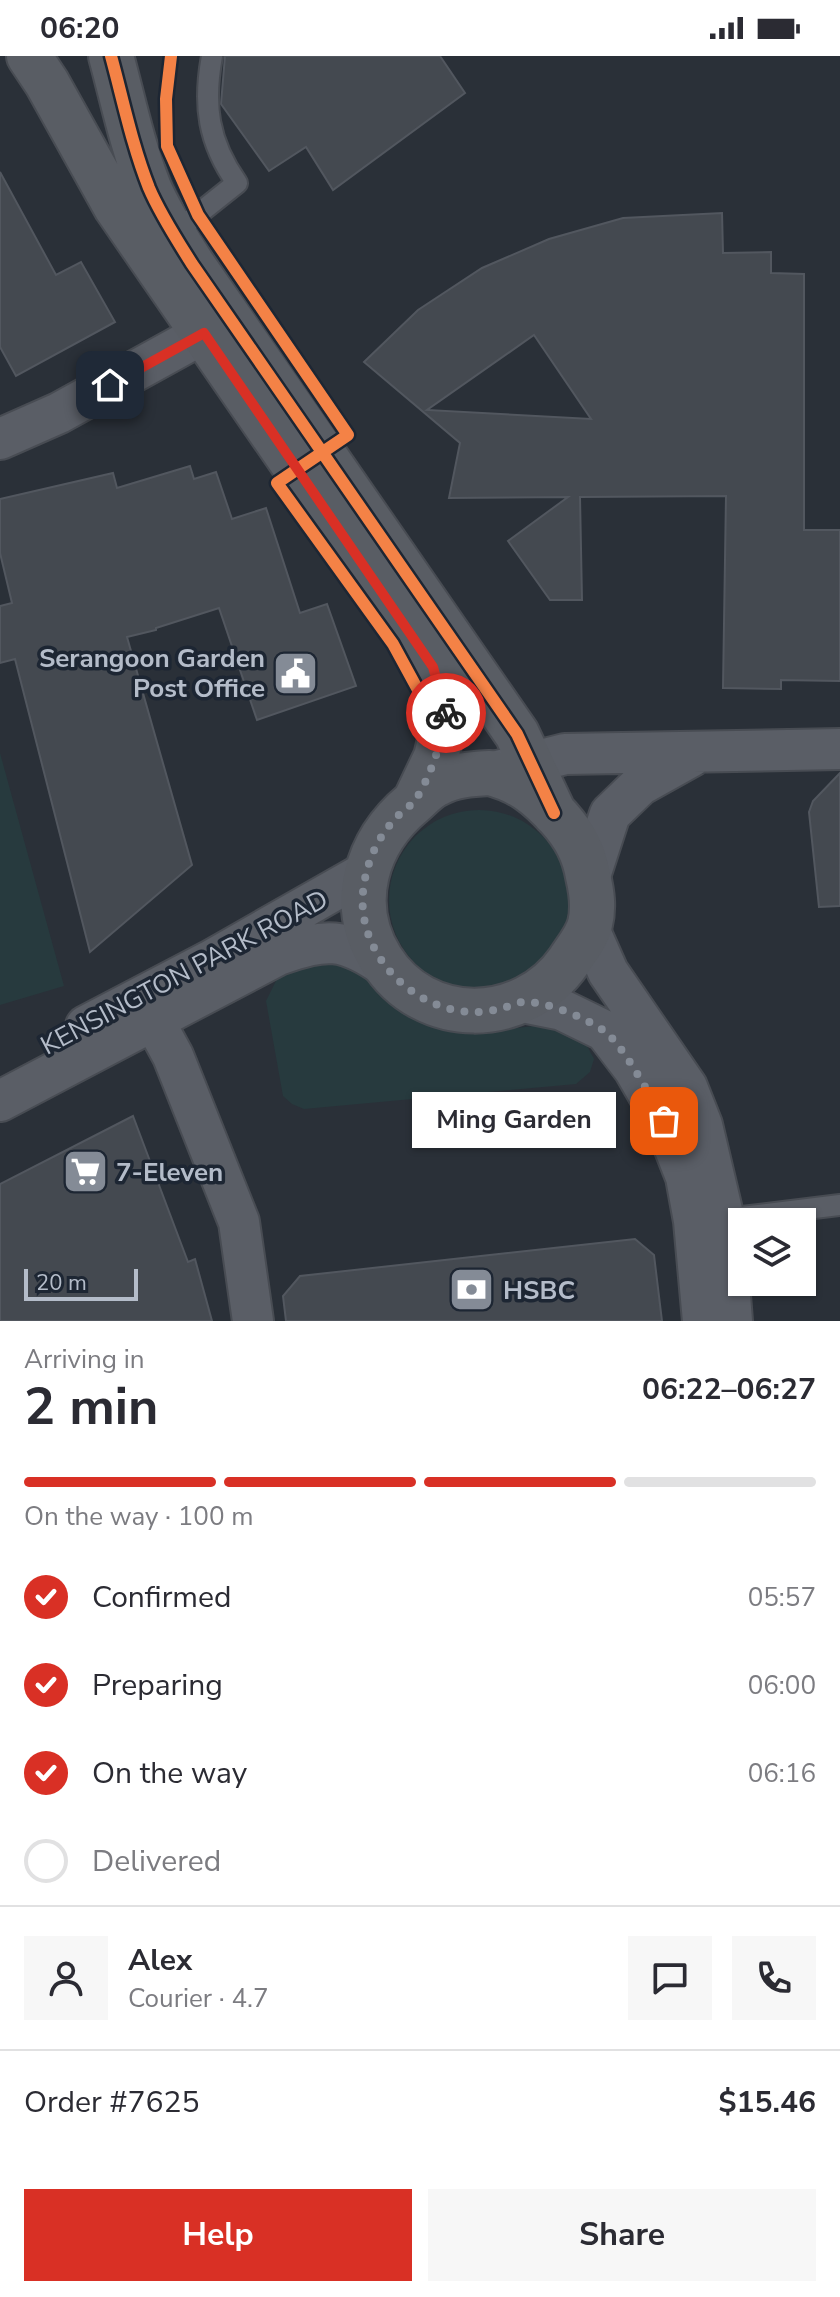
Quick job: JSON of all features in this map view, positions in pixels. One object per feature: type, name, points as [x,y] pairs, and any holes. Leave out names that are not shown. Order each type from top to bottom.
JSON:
[{"type":"street","points":[[115,61],[136,148],[150,190],[173,234],[517,734],[510,768]]},
{"type":"street","points":[[38,65],[116,207],[433,667],[446,715],[436,757],[415,801]]},
{"type":"street","points":[[0,439],[59,413],[204,333]]},
{"type":"street","points":[[510,768],[578,842],[592,895],[589,929],[561,972],[543,989],[522,1002],[481,1011],[440,1006],[410,991],[386,967],[373,946],[365,922],[363,896],[366,872],[384,832],[436,784],[462,775],[510,768],[565,754],[840,749]]},
{"type":"street","points":[[589,879],[610,814],[640,785],[699,752]]},
{"type":"street","name":"KENSINGTON PARK ROAD","points":[[0,1070],[210,961],[366,872]]},
{"type":"street","points":[[589,929],[608,972],[687,1087],[702,1125],[700,1176],[732,1321]]},
{"type":"street","name":"KENSINGTON PARK ROAD","points":[[0,1101],[268,960],[313,943],[333,942],[364,952],[386,967]]},
{"type":"street","points":[[522,1002],[562,1010],[605,1031],[634,1069],[700,1176]]},
{"type":"street","points":[[154,1021],[173,1056],[239,1222],[253,1321]]},
{"type":"street","points":[[703,1321],[709,1220]]},
{"type":"lane","points":[[173,234],[237,183],[220,159],[211,127],[207,85],[212,56]]},
{"type":"lane","points":[[709,1220],[840,1205]]},
{"type":"green space","points":[[0,753],[64,986],[0,1005]]},
{"type":"green space","points":[[479,810],[513,817],[529,825],[542,837],[554,850],[562,866],[569,900],[562,934],[554,950],[542,963],[529,975],[513,983],[479,990],[445,983],[429,975],[416,963],[404,950],[396,934],[389,900],[396,866],[404,850],[416,837],[429,825],[445,817]]},
{"type":"green space","points":[[308,958],[349,964],[406,1012],[444,1031],[490,1031],[551,1024],[582,1036],[594,1059],[590,1072],[576,1084],[304,1109],[283,1096],[266,1001],[278,977]]},
{"type":"building","points":[[225,56],[440,56],[465,93],[333,190],[306,147],[269,171],[221,104]]},
{"type":"building","points":[[0,172],[56,275],[81,262],[115,322],[16,376],[0,347]]},
{"type":"building","points":[[722,213],[723,253],[771,252],[771,273],[804,274],[804,530],[840,530],[840,681],[781,680],[781,689],[723,688],[726,496],[580,497],[582,600],[550,600],[508,541],[568,497],[449,498],[460,443],[364,362],[418,310],[482,268],[549,239],[623,218]],"holes":[[[534,335],[591,419],[427,410]]]},
{"type":"building","points":[[190,466],[194,479],[216,472],[232,519],[266,508],[300,613],[327,604],[356,686],[257,720],[219,608],[127,637],[192,865],[90,952],[15,659],[0,663],[0,606],[12,603],[0,553],[0,499],[113,473],[117,488]]},
{"type":"building","points":[[840,773],[840,906],[819,907],[809,812],[813,801]]},
{"type":"building","points":[[133,1116],[188,1262],[195,1259],[212,1321],[0,1321],[0,1184]]},
{"type":"building","points":[[635,1239],[654,1255],[662,1321],[286,1321],[283,1296],[300,1276]]},
{"type":"cycle path","points":[[111,56],[143,172],[169,227],[517,734],[554,813]]},
{"type":"cycle path","points":[[171,56],[166,99],[167,146],[198,215],[348,435],[277,483],[393,644],[418,690]]},
{"type":"way so far","points":[[446,713],[436,757],[415,801],[384,832],[366,872],[363,896],[365,922],[373,946],[397,980],[424,1000],[440,1006],[473,1012],[490,1011],[522,1002],[562,1010],[605,1031],[634,1069],[664,1121]]},
{"type":"place","name":"Serangoon Garden Post Office","points":[[296,673]]},
{"type":"place","name":"Ming Garden","points":[[664,1121]]},
{"type":"place","name":"7-Eleven","points":[[85,1172]]},
{"type":"place","name":"HSBC","points":[[472,1290]]},
{"type":"route","points":[[110,385],[204,333],[433,667],[446,713]]}]
